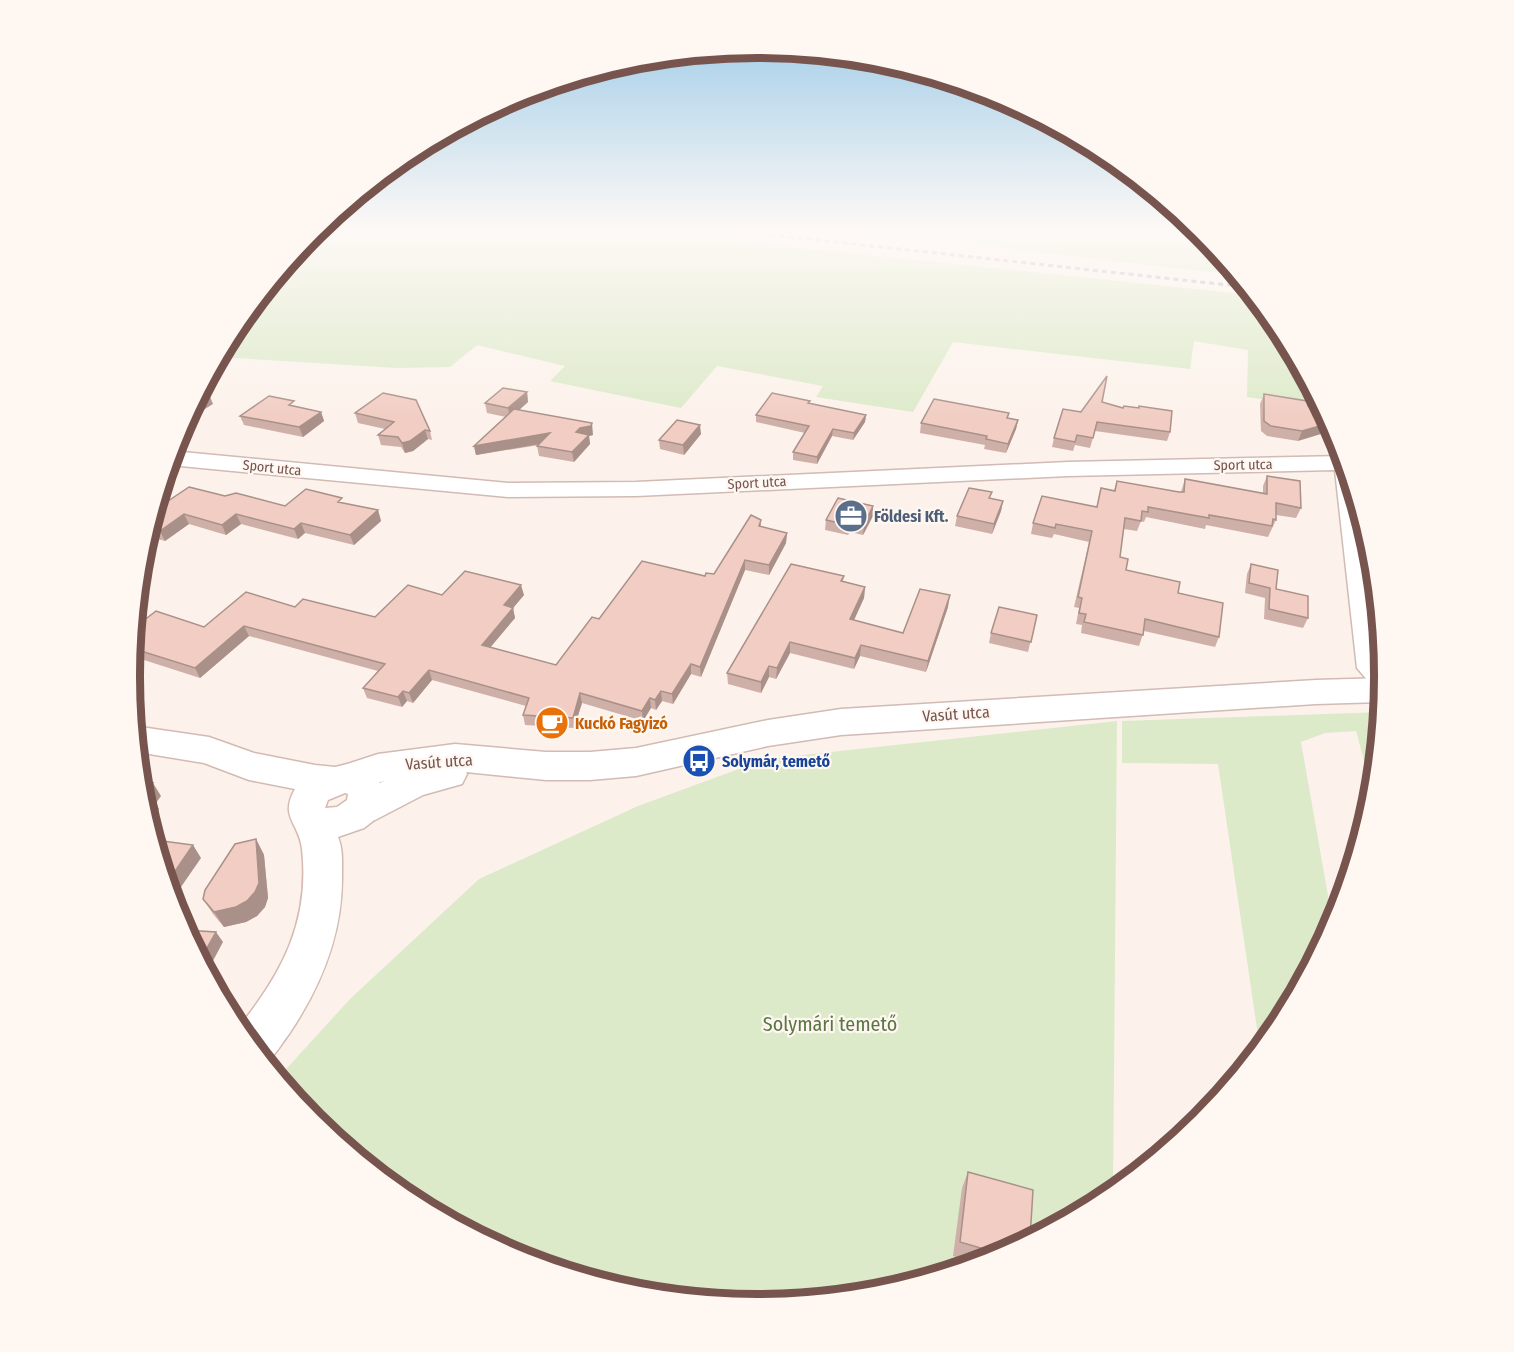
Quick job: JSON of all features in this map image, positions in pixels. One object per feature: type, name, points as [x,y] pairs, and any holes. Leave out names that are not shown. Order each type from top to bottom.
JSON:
[{"type":"street","name":"Sport utca","points":[[180,459],[508,490],[636,489],[1068,469],[1337,464]]},
{"type":"street","name":"Sport utca","points":[[1352,514],[1374,670]]},
{"type":"street","name":"Vasút utca","points":[[307,814],[308,798],[313,792],[348,796],[459,772],[636,762],[768,733],[841,722],[1374,690]]},
{"type":"street","points":[[143,740],[209,750],[249,766],[315,779],[348,796],[336,868],[323,894]]},
{"type":"street","points":[[249,766],[307,814],[321,844],[323,894],[318,933],[297,985],[258,1038]]},
{"type":"green space","points":[[272,294],[1242,294],[1292,367],[1313,406],[1247,397],[1248,350],[1194,341],[1190,369],[953,342],[913,412],[816,397],[823,386],[717,366],[681,408],[550,381],[565,366],[477,345],[450,367],[396,368],[228,358]]},
{"type":"green space","points":[[1373,712],[1367,771],[1356,731],[1325,733],[1301,742],[1330,905],[1311,949],[1292,985],[1258,1036],[1218,764],[1122,763],[1122,721]]},
{"type":"green space","name":"Solymári temető","points":[[1117,721],[1113,1180],[1066,1211],[1030,1230],[955,1261],[877,1282],[838,1288],[757,1294],[676,1288],[637,1282],[559,1261],[484,1230],[448,1211],[381,1166],[350,1140],[320,1113],[284,1072],[350,999],[479,879],[638,806],[766,759]]},
{"type":"building","points":[[1107,376],[1102,402],[1123,408],[1124,406],[1139,408],[1139,406],[1172,411],[1170,432],[1097,422],[1093,438],[1077,435],[1075,442],[1054,438],[1063,409],[1081,412]]},
{"type":"building","points":[[503,388],[527,392],[508,408],[485,403]]},
{"type":"building","points":[[383,393],[416,400],[430,431],[425,430],[410,441],[402,443],[398,437],[378,435],[394,422],[355,413]]},
{"type":"building","points":[[772,393],[866,415],[854,433],[833,429],[817,457],[793,452],[809,426],[756,415]]},
{"type":"building","points":[[1264,394],[1307,401],[1308,406],[1313,407],[1321,426],[1302,431],[1271,426],[1264,421]]},
{"type":"building","points":[[269,396],[294,401],[289,405],[321,412],[299,427],[240,416]]},
{"type":"building","points":[[934,399],[1009,413],[1007,418],[1018,420],[1008,444],[986,439],[987,436],[921,423]]},
{"type":"building","points":[[514,409],[592,423],[591,426],[580,428],[576,432],[589,435],[572,452],[537,446],[550,433],[474,446]]},
{"type":"building","points":[[677,420],[700,425],[683,445],[659,440]]},
{"type":"building","points":[[1267,476],[1300,481],[1301,508],[1276,503],[1276,520],[1273,519],[1272,526],[1148,507],[1148,512],[1142,511],[1141,521],[1125,518],[1120,557],[1128,559],[1126,570],[1180,582],[1178,593],[1223,603],[1219,637],[1145,619],[1143,635],[1084,622],[1086,614],[1079,613],[1082,598],[1078,597],[1092,531],[1056,524],[1055,528],[1033,523],[1042,496],[1097,507],[1101,488],[1115,491],[1117,481],[1184,492],[1185,479],[1267,494]]},
{"type":"building","points":[[189,487],[225,496],[236,493],[285,506],[306,489],[342,498],[338,502],[378,510],[350,535],[301,523],[294,529],[236,514],[222,525],[184,514],[160,531],[157,530],[165,503]]},
{"type":"building","points":[[969,488],[992,492],[989,498],[1003,501],[994,524],[957,516]]},
{"type":"building","points":[[838,498],[873,506],[864,525],[850,521],[849,525],[826,520]]},
{"type":"building","points":[[751,515],[761,520],[759,526],[787,533],[769,565],[745,560],[700,667],[691,664],[672,694],[661,691],[655,700],[650,698],[642,711],[580,693],[573,718],[523,715],[529,698],[429,670],[409,693],[403,691],[398,697],[363,688],[385,664],[244,626],[195,668],[141,651],[142,621],[156,611],[204,627],[246,592],[295,607],[303,599],[375,617],[408,585],[442,595],[465,571],[521,585],[504,605],[513,608],[482,645],[556,665],[592,617],[599,619],[642,561],[705,576],[706,573],[714,574]]},
{"type":"building","points":[[791,564],[844,576],[841,581],[865,587],[850,619],[903,633],[920,589],[950,595],[928,661],[861,645],[855,658],[790,642],[777,668],[769,666],[761,682],[727,673]]},
{"type":"building","points":[[1251,564],[1278,570],[1276,589],[1308,596],[1308,618],[1269,609],[1270,588],[1249,583]]},
{"type":"building","points":[[999,607],[1037,615],[1031,642],[991,633]]},
{"type":"building","points":[[256,839],[259,883],[255,892],[247,901],[236,907],[214,912],[203,899],[205,890],[235,844]]},
{"type":"building","points":[[162,841],[193,845],[172,875]]},
{"type":"building","points":[[195,931],[216,932],[205,952]]},
{"type":"building","points":[[968,1172],[1033,1190],[1031,1230],[985,1249],[960,1242]]},
{"type":"place","name":"Földesi Kft.","points":[[851,516]]},
{"type":"place","name":"Kuckó Fagyizó","points":[[552,723]]},
{"type":"place","name":"Solymár, temető","points":[[699,761]]}]
